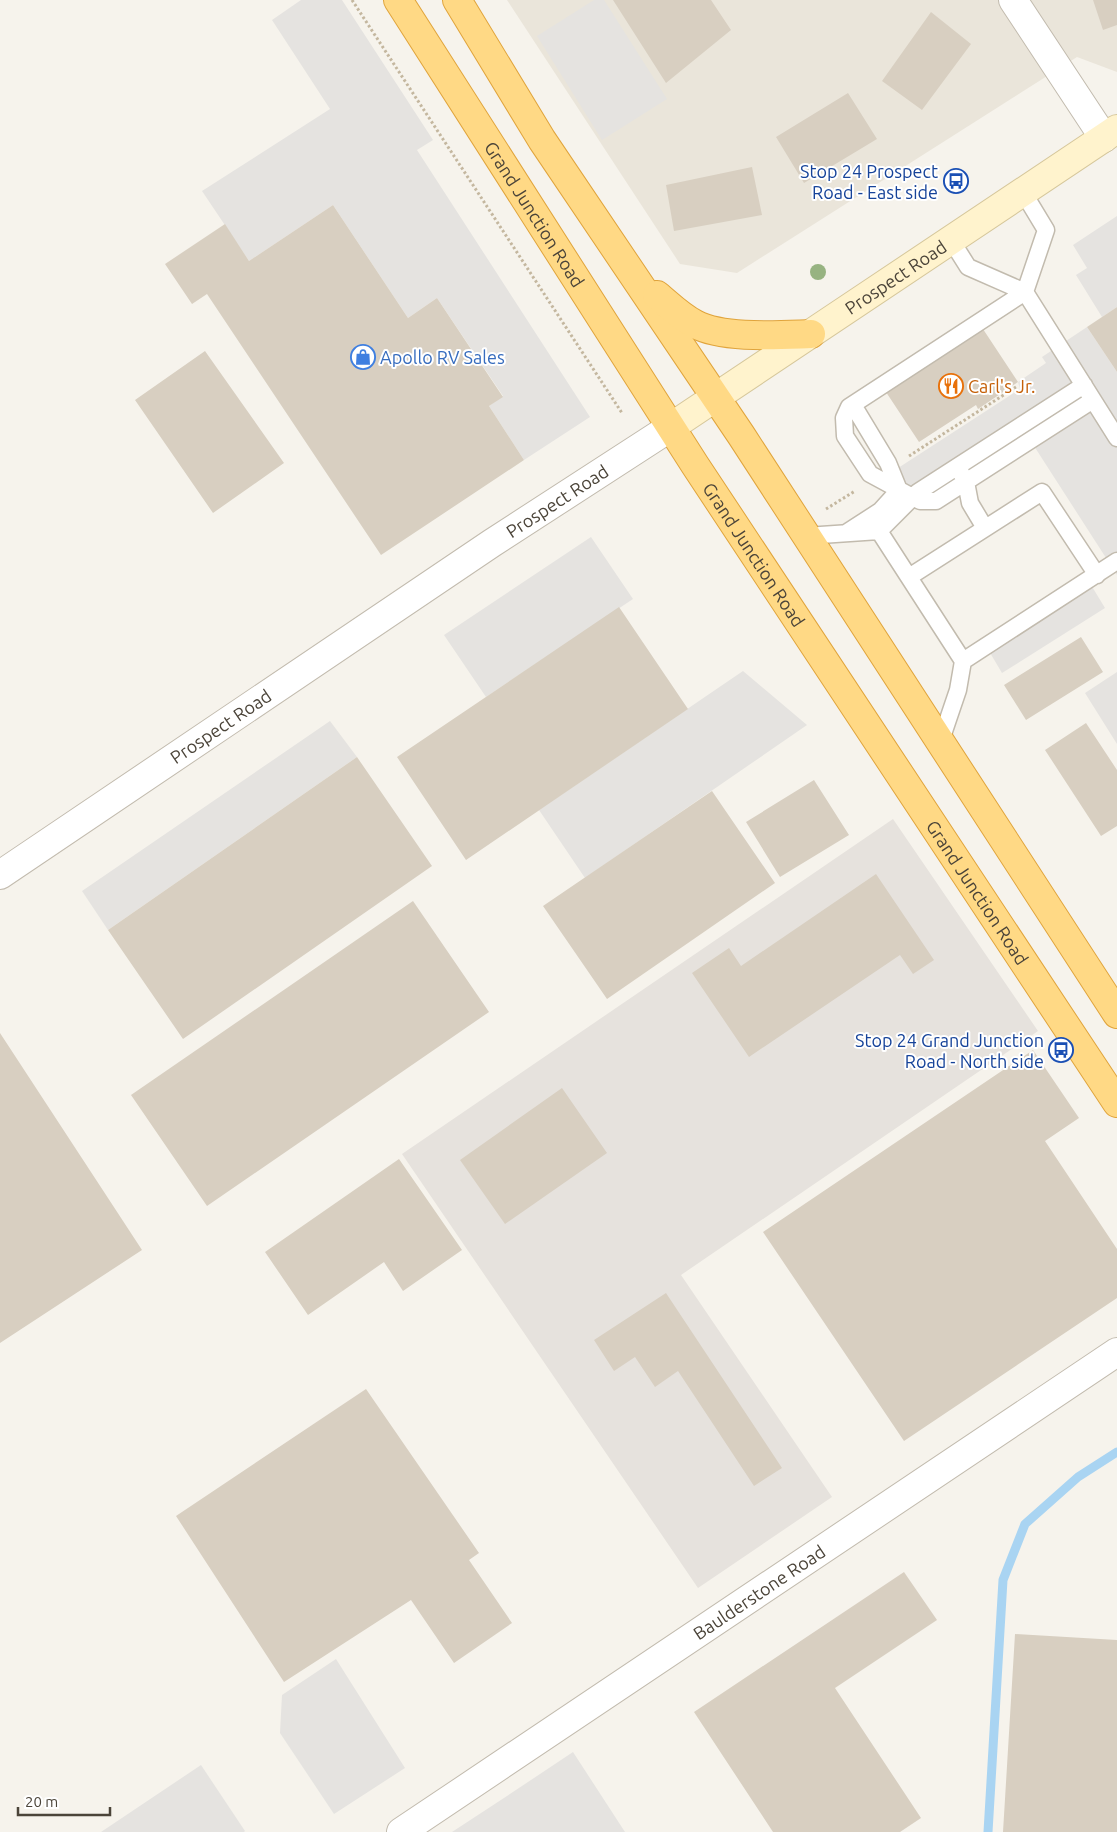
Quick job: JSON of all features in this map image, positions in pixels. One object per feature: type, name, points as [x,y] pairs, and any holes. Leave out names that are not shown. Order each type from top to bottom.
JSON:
[{"type":"highway","name":"Grand Junction Road","points":[[398,0],[517,189],[671,427],[1117,1103]]},
{"type":"highway","points":[[456,0],[542,140],[716,398],[1117,1014]]},
{"type":"highway","points":[[635,277],[696,325],[712,330],[744,334],[811,334]]},
{"type":"main road","name":"Prospect Road","points":[[671,427],[1110,133]]},
{"type":"street","points":[[1014,0],[1110,133]]},
{"type":"street","name":"Prospect Road","points":[[0,874],[484,549],[671,427]]},
{"type":"street","name":"Baulderstone Road","points":[[401,1832],[1117,1352]]},
{"type":"lane","points":[[1023,192],[1046,230],[1025,292],[849,407],[844,418],[845,436],[870,474],[920,501],[936,501],[1093,400]]},
{"type":"lane","points":[[951,240],[968,267],[1025,292],[1117,438]]},
{"type":"lane","points":[[806,536],[880,531],[918,492],[1084,385]]},
{"type":"lane","points":[[852,406],[888,462],[899,490]]},
{"type":"lane","points":[[957,467],[966,482],[970,503],[985,528]]},
{"type":"lane","points":[[845,534],[880,512],[899,490]]},
{"type":"lane","points":[[909,577],[1042,492],[1097,575]]},
{"type":"lane","points":[[880,531],[963,661],[958,690],[940,743]]},
{"type":"lane","points":[[963,661],[1117,562]]},
{"type":"path","points":[[352,0],[622,413]]},
{"type":"path","points":[[909,456],[1016,387]]},
{"type":"path","points":[[824,511],[857,489]]},
{"type":"shaded area","points":[[301,0],[342,0],[433,140],[417,150],[590,417],[524,460],[489,406],[503,396],[437,298],[408,318],[333,205],[249,261],[202,191],[330,109],[272,20]]},
{"type":"shaded area","points":[[507,0],[1117,0],[1117,72],[1077,57],[737,273],[680,264]]},
{"type":"shaded area","points":[[594,0],[604,0],[667,99],[602,140],[537,36]]},
{"type":"shaded area","points":[[1117,216],[1117,307],[1102,317],[1076,275],[1087,268],[1073,245]]},
{"type":"shaded area","points":[[1087,327],[1117,372],[1117,575],[1034,446],[917,506],[895,470],[1020,389],[1018,382],[1046,363],[1042,357]]},
{"type":"shaded area","points":[[591,537],[633,599],[486,697],[444,635]]},
{"type":"shaded area","points":[[1088,580],[1105,608],[1002,673],[986,646]]},
{"type":"shaded area","points":[[743,671],[807,725],[585,878],[539,810]]},
{"type":"shaded area","points":[[1117,672],[1117,744],[1085,693]]},
{"type":"shaded area","points":[[330,721],[357,757],[108,930],[82,891]]},
{"type":"shaded area","points":[[893,819],[1038,1031],[681,1275],[832,1497],[698,1588],[402,1154]]},
{"type":"shaded area","points":[[336,1659],[405,1768],[334,1814],[280,1733],[282,1695]]},
{"type":"shaded area","points":[[573,1752],[625,1832],[452,1832],[507,1796]]},
{"type":"shaded area","points":[[201,1765],[244,1832],[101,1832]]},
{"type":"building","points":[[613,0],[711,0],[731,30],[666,83]]},
{"type":"building","points":[[1093,0],[1117,0],[1117,25],[1103,30]]},
{"type":"building","points":[[931,12],[971,44],[922,110],[882,81]]},
{"type":"building","points":[[848,93],[877,139],[804,183],[776,137]]},
{"type":"building","points":[[752,167],[762,215],[674,231],[666,185]]},
{"type":"building","name":"Apollo RV Sales","points":[[333,205],[408,318],[437,298],[503,397],[489,406],[524,460],[381,555],[207,294],[192,304],[165,264],[225,224],[249,261]]},
{"type":"building","points":[[1117,307],[1117,372],[1087,327]]},
{"type":"building","name":"Carl's Jr.","points":[[981,326],[1018,382],[978,409],[976,405],[919,442],[884,389]]},
{"type":"building","points":[[205,351],[284,463],[213,513],[135,400]]},
{"type":"building","points":[[619,607],[688,709],[466,860],[397,757]]},
{"type":"building","points":[[1081,637],[1103,672],[1026,720],[1004,685]]},
{"type":"building","points":[[1086,723],[1117,770],[1117,826],[1101,836],[1045,750]]},
{"type":"building","points":[[357,757],[432,866],[183,1039],[108,930]]},
{"type":"building","points":[[814,780],[849,835],[780,877],[746,822]]},
{"type":"building","points":[[712,791],[775,883],[607,999],[543,906]]},
{"type":"building","points":[[876,874],[934,960],[913,974],[900,955],[749,1057],[692,973],[729,948],[741,966]]},
{"type":"building","points":[[413,901],[489,1012],[207,1206],[131,1095]]},
{"type":"building","points":[[0,1033],[142,1250],[0,1343]]},
{"type":"building","points":[[1033,1050],[1079,1118],[1045,1141],[1117,1249],[1117,1298],[904,1441],[763,1232]]},
{"type":"building","points":[[562,1088],[607,1153],[505,1224],[460,1160]]},
{"type":"building","points":[[399,1159],[462,1250],[403,1291],[384,1262],[308,1315],[265,1252]]},
{"type":"building","points":[[666,1293],[782,1468],[754,1486],[678,1371],[655,1387],[635,1357],[614,1371],[594,1340]]},
{"type":"building","points":[[366,1389],[479,1553],[469,1560],[512,1623],[454,1663],[411,1600],[284,1682],[176,1516]]},
{"type":"building","points":[[904,1572],[937,1620],[835,1688],[921,1818],[900,1832],[773,1832],[694,1712]]},
{"type":"building","points":[[1015,1634],[1117,1640],[1117,1832],[1003,1832]]},
{"type":"waterway","points":[[988,1832],[1003,1580],[1025,1524],[1078,1477],[1117,1452]]},
{"type":"place","name":"Stop 24 Prospect Road - East side","points":[[956,181]]},
{"type":"place","name":"Apollo RV Sales","points":[[363,357]]},
{"type":"place","name":"Carl's Jr.","points":[[951,386]]},
{"type":"place","name":"Stop 24 Grand Junction Road - North side","points":[[1061,1050]]}]
